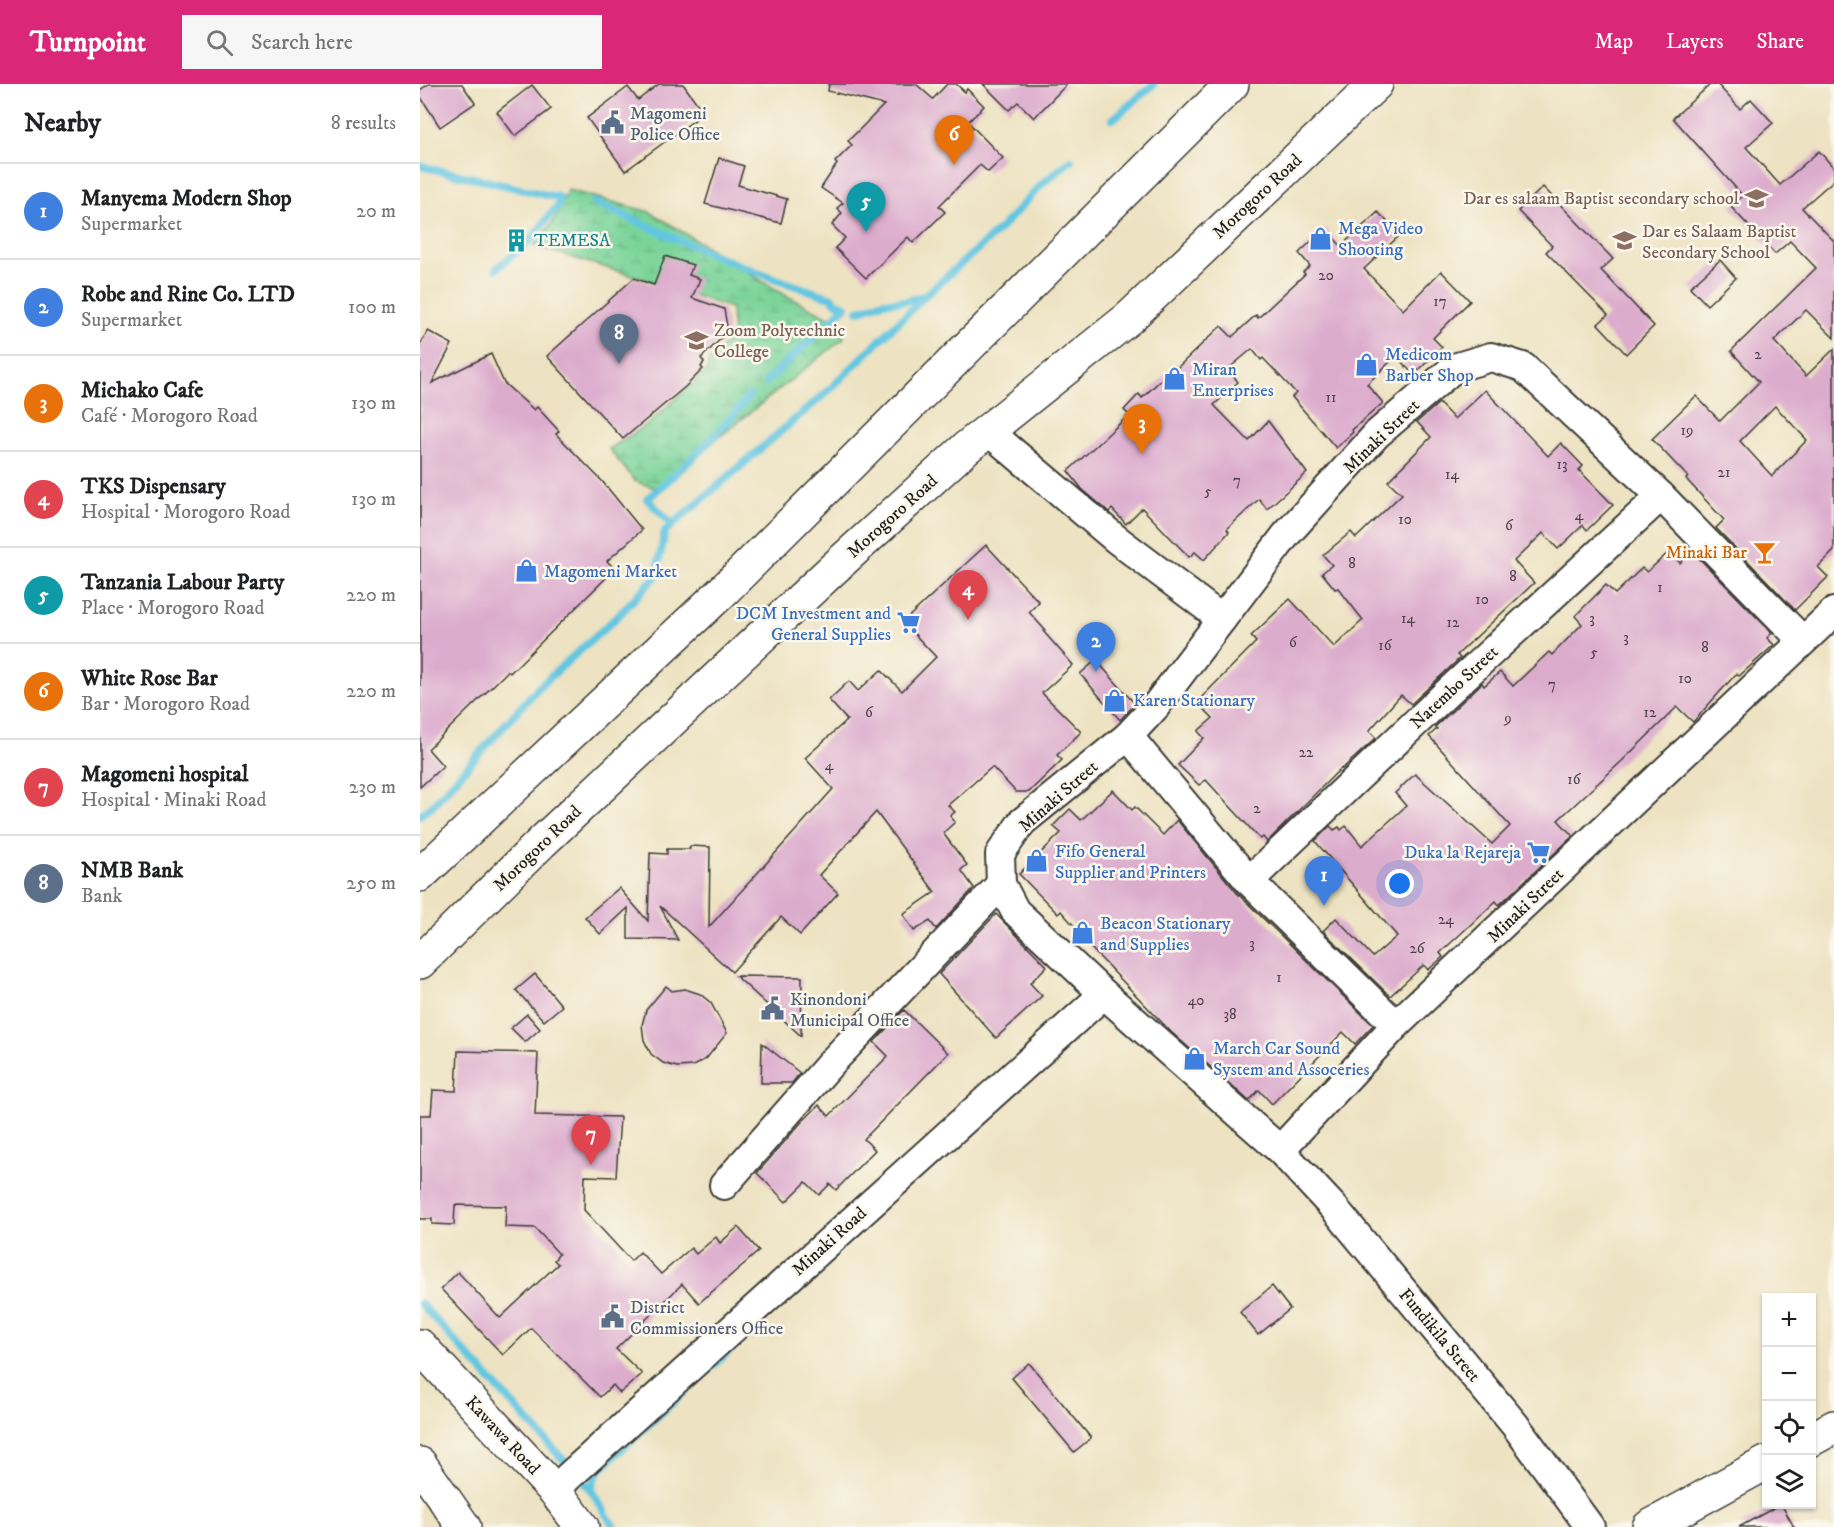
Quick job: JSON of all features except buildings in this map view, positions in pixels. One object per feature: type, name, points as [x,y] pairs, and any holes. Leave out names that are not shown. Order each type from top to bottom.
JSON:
[{"type":"main road","points":[[420,875],[723,591],[1232,84]]},
{"type":"main road","name":"Morogoro Road","points":[[420,962],[550,834],[822,579],[988,431],[1129,318],[1376,84]]},
{"type":"main road","name":"Kawawa Road","points":[[420,1346],[555,1491],[582,1527]]},
{"type":"main road","points":[[1816,1437],[1834,1427]]},
{"type":"main road","points":[[420,1464],[464,1527]]},
{"type":"main road","points":[[1649,1527],[1762,1466]]},
{"type":"street","name":"Minaki Street","points":[[1803,641],[1661,496],[1523,367],[1491,357],[1454,368],[1377,434],[1287,535],[1155,707],[1128,736],[1022,822],[1000,854],[1001,884],[1015,911],[1104,994],[1280,1150],[1396,1025],[1834,612]]},
{"type":"street","points":[[988,431],[1116,539],[1222,619]]},
{"type":"street","name":"Natembo Street","points":[[1249,881],[1450,690],[1661,496]]},
{"type":"street","points":[[1128,736],[1249,881],[1396,1025]]},
{"type":"street","points":[[724,1185],[832,1062],[1001,884]]},
{"type":"street","name":"Minaki Road","points":[[555,1491],[1104,994]]},
{"type":"street","name":"Fundikila Street","points":[[1280,1150],[1335,1209],[1515,1425],[1590,1527]]},
{"type":"green space","points":[[568,190],[650,212],[785,295],[839,322],[844,338],[655,488],[635,481],[609,449],[647,425],[707,370],[709,360],[733,335],[731,308],[664,285],[534,246],[553,222]]},
{"type":"waterway","points":[[1113,119],[1154,84]]},
{"type":"waterway","points":[[420,815],[431,807],[538,688],[618,616],[656,576],[665,531],[828,391],[925,296],[1001,228],[1042,184],[1071,160]]},
{"type":"waterway","points":[[420,166],[560,198],[559,204],[529,242],[496,269]]},
{"type":"waterway","points":[[594,202],[712,254],[772,278],[833,298],[835,302],[846,306],[766,382]]},
{"type":"waterway","points":[[858,311],[883,302],[906,301],[923,296]]},
{"type":"waterway","points":[[672,524],[647,499],[701,450],[749,396]]},
{"type":"waterway","points":[[420,1303],[591,1490],[614,1527]]},
{"type":"waterway","points":[[591,1490],[601,1468],[730,1350]]},
{"type":"place","name":"Magomeni Police Office","points":[[612,123]]},
{"type":"place","name":"White Rose Bar","points":[[954,165]]},
{"type":"place","name":"Dar es salaam Baptist secondary school","points":[[1757,198]]},
{"type":"place","name":"Tanzania Labour Party","points":[[866,232]]},
{"type":"place","name":"Mega Video Shooting","points":[[1320,238]]},
{"type":"place","name":"TEMESA","points":[[516,240]]},
{"type":"place","name":"Dar es Salaam Baptist Secondary School","points":[[1624,241]]},
{"type":"place","name":"Zoom Polytechnic College","points":[[696,340]]},
{"type":"place","name":"NMB Bank","points":[[619,364]]},
{"type":"place","name":"Medicom Barber Shop","points":[[1367,364]]},
{"type":"place","name":"Miran Enterprises","points":[[1174,379]]},
{"type":"place","name":"Michako Cafe","points":[[1142,454]]},
{"type":"place","name":"Minaki Bar","points":[[1765,552]]},
{"type":"place","name":"Magomeni Market","points":[[526,571]]},
{"type":"place","name":"TKS Dispensary","points":[[968,620]]},
{"type":"place","name":"DCM Investment and General Supplies","points":[[909,623]]},
{"type":"place","name":"Robe and Rine Co. LTD","points":[[1096,672]]},
{"type":"place","name":"Karen Stationary","points":[[1115,700]]},
{"type":"place","name":"Duka la Rejareja","points":[[1539,852]]},
{"type":"place","name":"Fifo General Supplier and Printers","points":[[1037,861]]},
{"type":"place","name":"Manyema Modern Shop","points":[[1324,906]]},
{"type":"place","name":"Beacon Stationary and Supplies","points":[[1082,933]]},
{"type":"place","name":"Kinondoni Municipal Office","points":[[772,1009]]},
{"type":"place","name":"March Car Sound System and Assoceries","points":[[1195,1058]]},
{"type":"place","name":"Magomeni hospital","points":[[591,1165]]},
{"type":"place","name":"District Commissioners Office","points":[[612,1317]]}]
